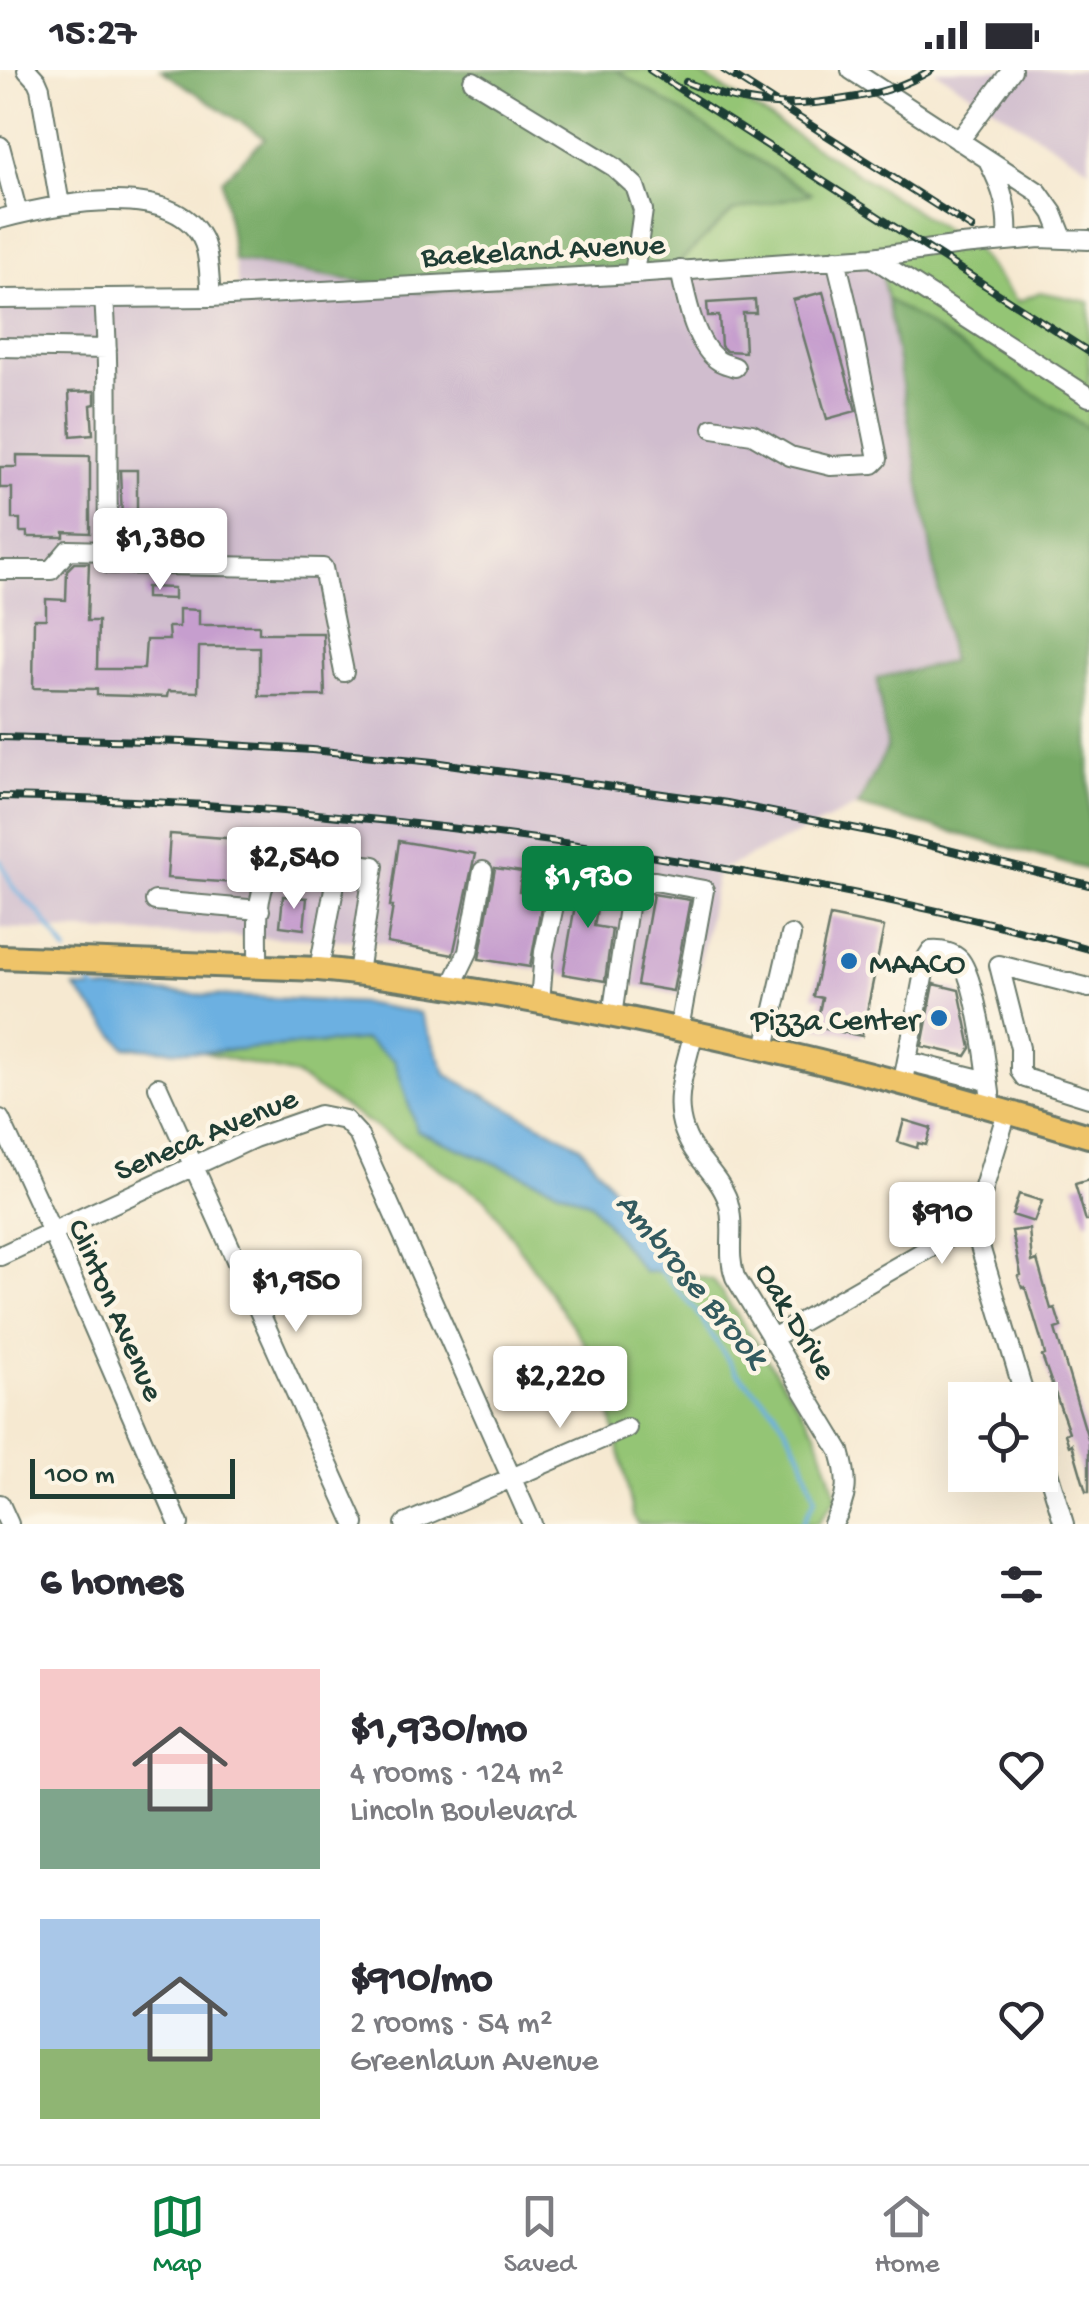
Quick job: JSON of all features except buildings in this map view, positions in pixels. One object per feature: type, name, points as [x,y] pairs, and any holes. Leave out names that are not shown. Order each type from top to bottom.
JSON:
[{"type":"main road","points":[[0,958],[258,966],[358,973],[451,987],[905,1071],[999,1109],[1089,1136]]},
{"type":"street","points":[[27,70],[40,88],[60,204]]},
{"type":"street","points":[[851,70],[877,76],[959,141],[1038,192],[1063,238]]},
{"type":"street","points":[[959,141],[1012,70]]},
{"type":"street","points":[[472,81],[614,167],[635,186],[643,210],[634,274]]},
{"type":"street","points":[[0,146],[9,216],[60,204],[93,202],[144,203],[173,211],[184,217],[204,241],[211,297]]},
{"type":"street","points":[[989,162],[1002,188],[1008,218],[1007,241]]},
{"type":"street","name":"Baekeland Avenue","points":[[0,299],[211,297],[634,274],[872,257],[1007,241],[1089,240]]},
{"type":"street","points":[[872,257],[1089,397]]},
{"type":"street","points":[[714,428],[752,434],[790,456],[831,466],[874,464],[878,459],[836,259]]},
{"type":"street","points":[[680,270],[691,318],[702,340],[719,361],[735,367]]},
{"type":"street","points":[[104,298],[109,564],[324,568],[344,672]]},
{"type":"street","points":[[0,347],[107,349]]},
{"type":"street","points":[[0,570],[51,570],[68,550],[108,550]]},
{"type":"street","points":[[320,970],[339,862],[374,866],[358,973]]},
{"type":"street","points":[[258,966],[261,890],[267,874],[278,864],[337,872]]},
{"type":"street","points":[[451,987],[468,952],[482,872]]},
{"type":"street","name":"Oak Drive","points":[[612,1016],[631,886],[642,887],[655,881],[704,890],[686,988],[678,1111],[686,1140],[728,1201],[732,1226],[730,1264],[735,1277],[840,1450],[846,1494],[832,1524]]},
{"type":"street","points":[[540,1002],[544,952],[558,882]]},
{"type":"street","points":[[155,901],[260,910]]},
{"type":"street","points":[[766,1048],[791,934]]},
{"type":"street","points":[[988,1082],[905,1071],[926,957],[931,951],[955,956],[973,988],[988,1082],[999,1109],[972,1223],[1021,1382]]},
{"type":"street","points":[[1089,988],[998,965],[1020,1048],[1020,1071],[1025,1078],[1089,1098]]},
{"type":"street","points":[[158,1087],[355,1524]]},
{"type":"street","name":"Seneca Avenue","points":[[0,1256],[254,1138],[325,1116],[345,1120],[358,1134],[512,1478]]},
{"type":"street","name":"Clinton Avenue","points":[[0,1119],[180,1524]]},
{"type":"street","points":[[770,1338],[972,1223]]},
{"type":"street","points":[[405,1524],[628,1428]]},
{"type":"street","points":[[512,1478],[532,1524]]},
{"type":"street","points":[[1054,1492],[1064,1524]]},
{"type":"street","points":[[0,1504],[9,1524]]},
{"type":"shaded area","points":[[934,70],[1089,70],[1089,168],[986,103]]},
{"type":"shaded area","points":[[879,254],[951,663],[877,678],[887,748],[858,806],[718,871],[693,999],[369,941],[0,928],[0,296],[239,290],[234,260],[421,292]]},
{"type":"green space","points":[[161,70],[616,70],[811,194],[733,211],[674,267],[421,292],[234,260],[222,180],[265,138]]},
{"type":"green space","points":[[616,70],[694,70],[974,248],[1018,302],[1040,292],[1089,302],[1089,429],[887,299],[878,254],[674,267],[733,211],[810,193]]},
{"type":"green space","points":[[887,299],[1089,429],[1089,870],[858,806],[887,748],[877,678],[951,662]]},
{"type":"green space","points":[[365,1040],[395,1060],[417,1131],[591,1203],[644,1272],[678,1271],[713,1280],[816,1431],[837,1498],[817,1524],[638,1524],[600,1366],[486,1199],[295,1075],[202,1052]]},
{"type":"water","points":[[75,988],[361,1003],[420,1013],[447,1075],[580,1146],[678,1271],[644,1272],[591,1203],[417,1131],[395,1061],[365,1040],[202,1052],[125,1047]]},
{"type":"waterway","name":"Ambrose Brook","points":[[0,860],[13,887],[40,914],[67,952]]},
{"type":"waterway","name":"Ambrose Brook","points":[[79,968],[97,992]]},
{"type":"waterway","name":"Ambrose Brook","points":[[660,1271],[694,1308],[736,1372],[775,1410],[801,1454],[815,1499],[802,1524]]},
{"type":"railway","points":[[650,70],[1089,352]]},
{"type":"railway","points":[[724,70],[972,228]]},
{"type":"railway","points":[[686,82],[745,101],[802,104],[879,92],[931,70]]},
{"type":"railway","points":[[0,737],[183,742],[434,762],[727,803],[888,835],[1089,885]]},
{"type":"railway","points":[[0,797],[265,809],[528,838],[848,892],[1089,949]]},
{"type":"place","name":"MAACO","points":[[849,961]]},
{"type":"place","name":"Pizza Center","points":[[939,1018]]}]
